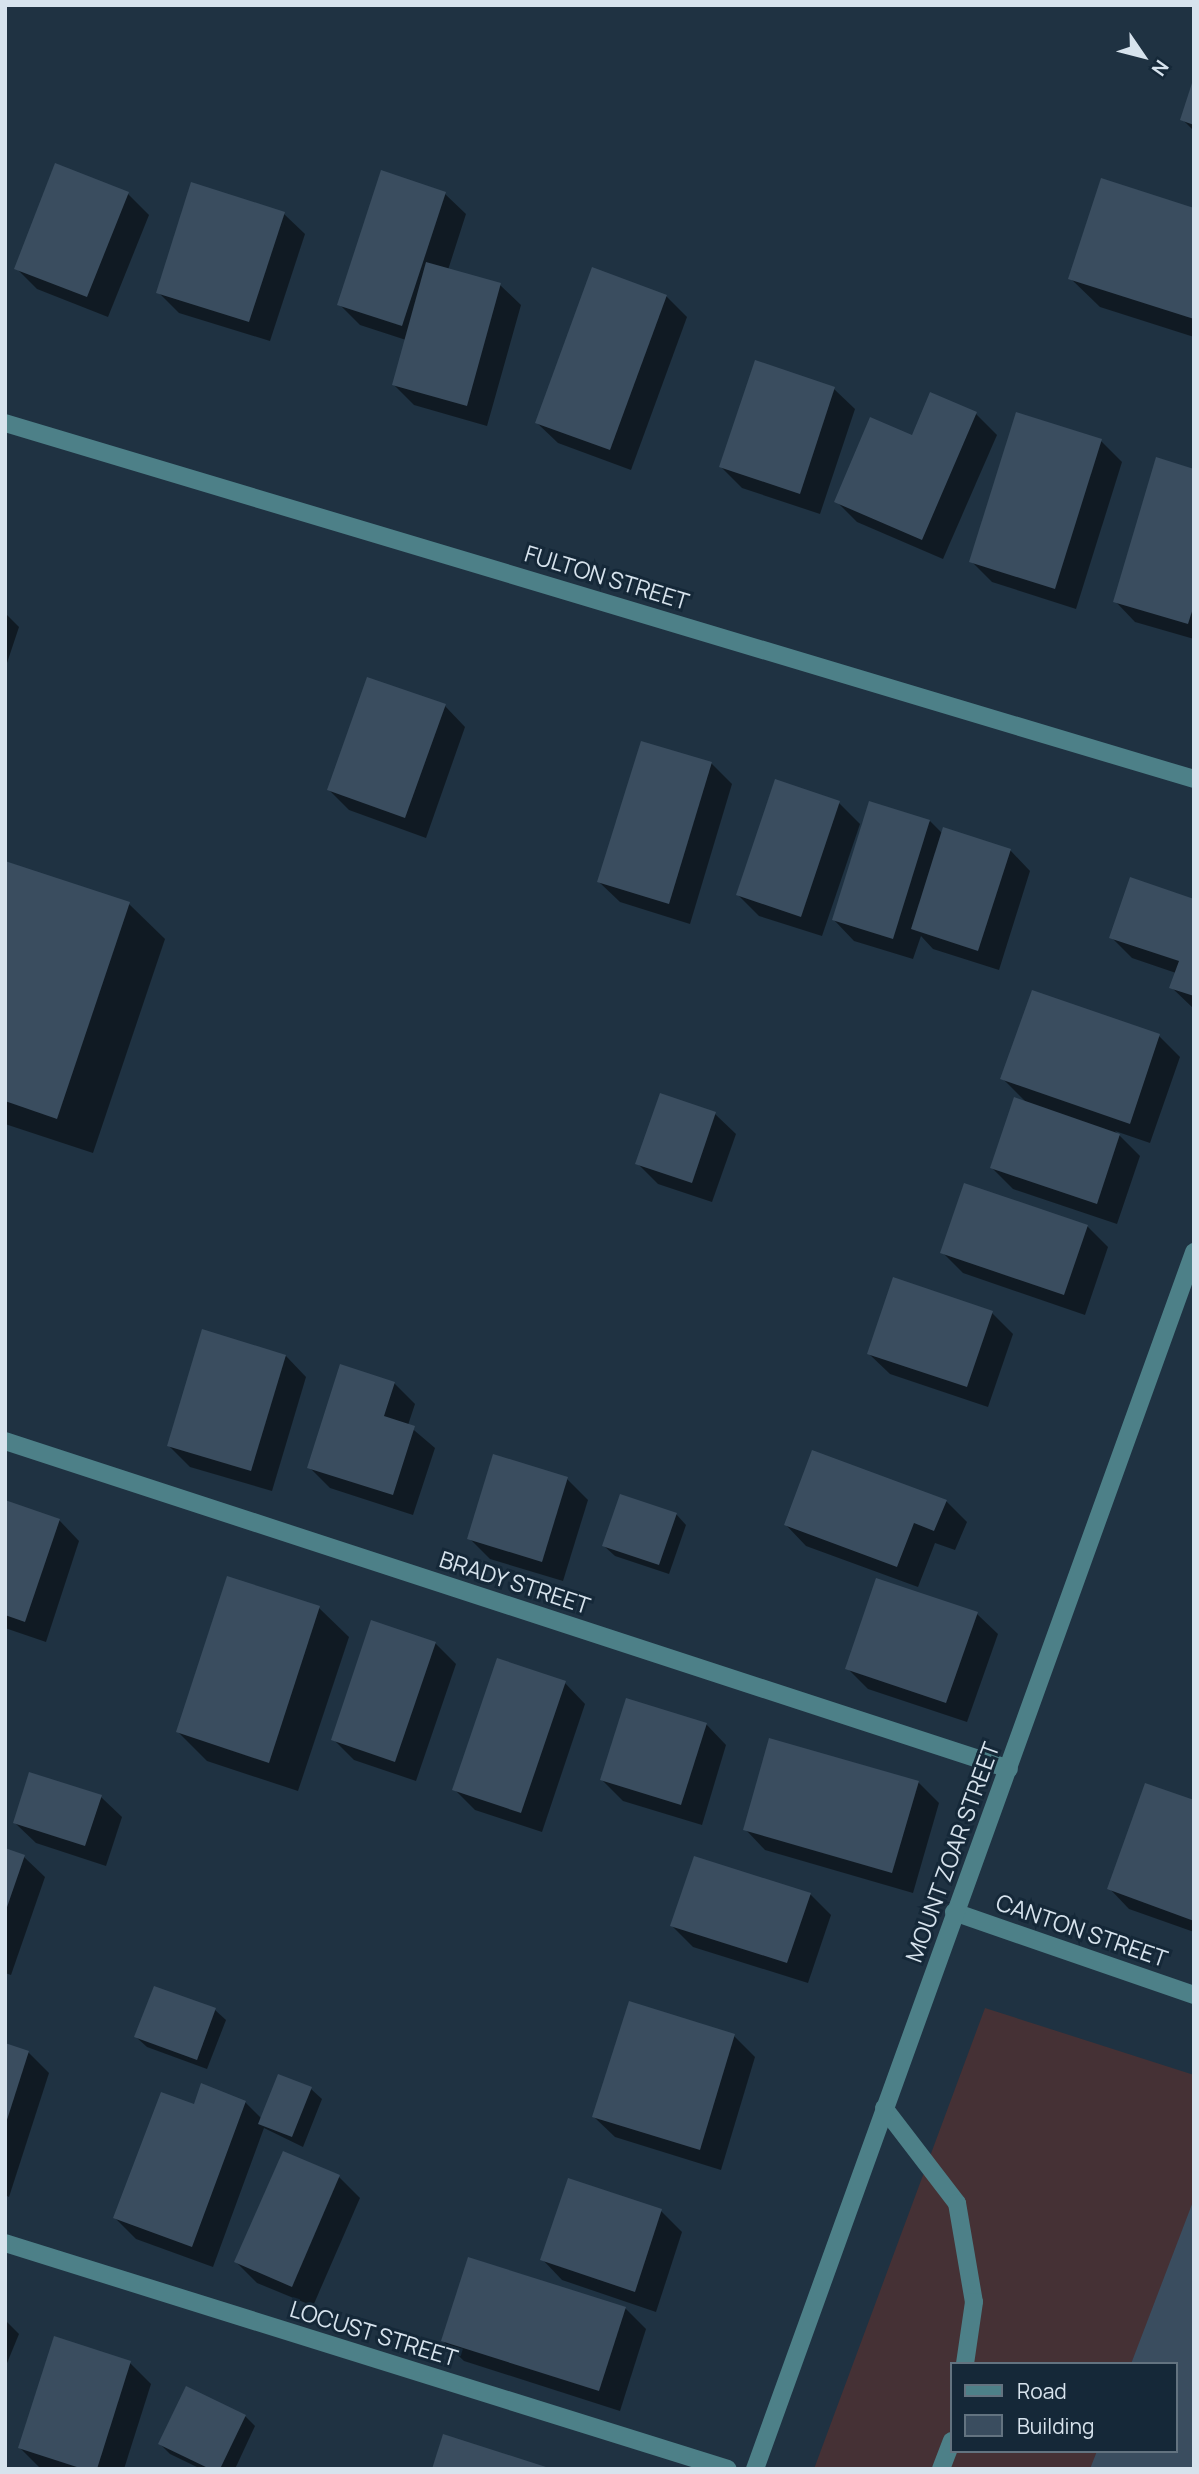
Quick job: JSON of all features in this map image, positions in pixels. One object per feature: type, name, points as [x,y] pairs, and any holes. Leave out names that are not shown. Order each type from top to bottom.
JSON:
[{"type":"street","name":"FULTON STREET","points":[[5,422],[1194,779]]},
{"type":"street","name":"MOUNT ZOAR STREET","points":[[755,2469],[1194,1252]]},
{"type":"street","name":"BRADY STREET","points":[[5,1441],[1009,1769]]},
{"type":"street","name":"CANTON STREET","points":[[954,1912],[1194,1995]]},
{"type":"street","points":[[884,2108],[957,2203],[974,2302],[965,2362]]},
{"type":"street","name":"LOCUST STREET","points":[[5,2244],[728,2469]]},
{"type":"street","points":[[941,2469],[950,2446]]},
{"type":"shaded area","points":[[985,2008],[1194,2075],[1194,2469],[814,2469]]},
{"type":"building","points":[[1194,80],[1194,125],[1180,120]]},
{"type":"building","points":[[55,163],[129,192],[87,297],[14,269]]},
{"type":"building","points":[[381,170],[446,192],[402,326],[337,305]]},
{"type":"building","points":[[1101,178],[1194,208],[1194,319],[1068,279]]},
{"type":"building","points":[[191,182],[285,212],[249,322],[156,293]]},
{"type":"building","points":[[426,262],[501,283],[467,406],[392,385]]},
{"type":"building","points":[[592,267],[667,295],[610,450],[535,423]]},
{"type":"building","points":[[755,360],[835,387],[800,494],[719,467]]},
{"type":"building","points":[[930,392],[977,412],[922,540],[834,502],[870,417],[912,435]]},
{"type":"building","points":[[1016,412],[1102,439],[1055,589],[969,562]]},
{"type":"building","points":[[1156,457],[1194,469],[1194,605],[1188,624],[1113,602]]},
{"type":"building","points":[[367,677],[446,704],[405,818],[327,790]]},
{"type":"building","points":[[641,741],[712,762],[669,904],[597,882]]},
{"type":"building","points":[[775,779],[840,801],[801,917],[736,895]]},
{"type":"building","points":[[869,801],[930,820],[893,939],[832,920]]},
{"type":"building","points":[[943,827],[1011,849],[978,951],[911,929]]},
{"type":"building","points":[[5,861],[130,902],[57,1119],[5,1101]]},
{"type":"building","points":[[1130,877],[1194,899],[1194,996],[1169,988],[1179,961],[1109,938]]},
{"type":"building","points":[[1032,990],[1160,1034],[1130,1124],[1000,1079]]},
{"type":"building","points":[[660,1093],[716,1112],[692,1183],[635,1164]]},
{"type":"building","points":[[1014,1097],[1120,1134],[1097,1204],[990,1168]]},
{"type":"building","points":[[964,1183],[1088,1225],[1064,1295],[940,1253]]},
{"type":"building","points":[[893,1277],[993,1311],[967,1387],[867,1354]]},
{"type":"building","points":[[202,1329],[286,1355],[251,1471],[167,1446]]},
{"type":"building","points":[[340,1364],[395,1382],[384,1416],[415,1426],[393,1495],[307,1468]]},
{"type":"building","points":[[812,1450],[947,1500],[934,1531],[914,1523],[897,1567],[784,1525]]},
{"type":"building","points":[[493,1454],[568,1477],[542,1562],[467,1539]]},
{"type":"building","points":[[620,1494],[677,1513],[659,1565],[602,1546]]},
{"type":"building","points":[[5,1500],[60,1519],[25,1622],[5,1615]]},
{"type":"building","points":[[227,1576],[320,1606],[269,1763],[176,1732]]},
{"type":"building","points":[[876,1578],[978,1612],[946,1703],[845,1669]]},
{"type":"building","points":[[371,1620],[436,1642],[395,1762],[331,1740]]},
{"type":"building","points":[[497,1658],[566,1681],[521,1813],[452,1790]]},
{"type":"building","points":[[626,1698],[707,1723],[681,1805],[600,1780]]},
{"type":"building","points":[[769,1738],[919,1781],[892,1873],[743,1830]]},
{"type":"building","points":[[29,1772],[102,1795],[85,1846],[13,1823]]},
{"type":"building","points":[[1145,1783],[1194,1800],[1194,1921],[1107,1889]]},
{"type":"building","points":[[5,1848],[25,1855],[6,1910],[5,1910]]},
{"type":"building","points":[[694,1856],[811,1893],[787,1963],[670,1926]]},
{"type":"building","points":[[154,1986],[216,2008],[197,2060],[134,2037]]},
{"type":"building","points":[[629,2001],[735,2034],[700,2150],[592,2117]]},
{"type":"building","points":[[5,2043],[29,2051],[6,2123],[5,2123]]},
{"type":"building","points":[[278,2074],[312,2087],[292,2137],[258,2124]]},
{"type":"building","points":[[201,2083],[246,2101],[192,2247],[113,2218],[161,2092],[194,2104]]},
{"type":"building","points":[[283,2151],[340,2175],[292,2287],[234,2262]]},
{"type":"building","points":[[568,2178],[662,2209],[635,2292],[540,2260]]},
{"type":"building","points":[[1194,2199],[1194,2469],[1090,2469],[1096,2453],[1178,2453],[1178,2362],[1132,2362]]},
{"type":"building","points":[[468,2257],[626,2307],[599,2391],[441,2341]]},
{"type":"building","points":[[54,2336],[131,2361],[97,2469],[83,2469],[18,2448]]},
{"type":"building","points":[[186,2386],[246,2415],[220,2469],[210,2469],[158,2444]]},
{"type":"building","points":[[443,2434],[549,2468],[549,2469],[432,2469]]}]
